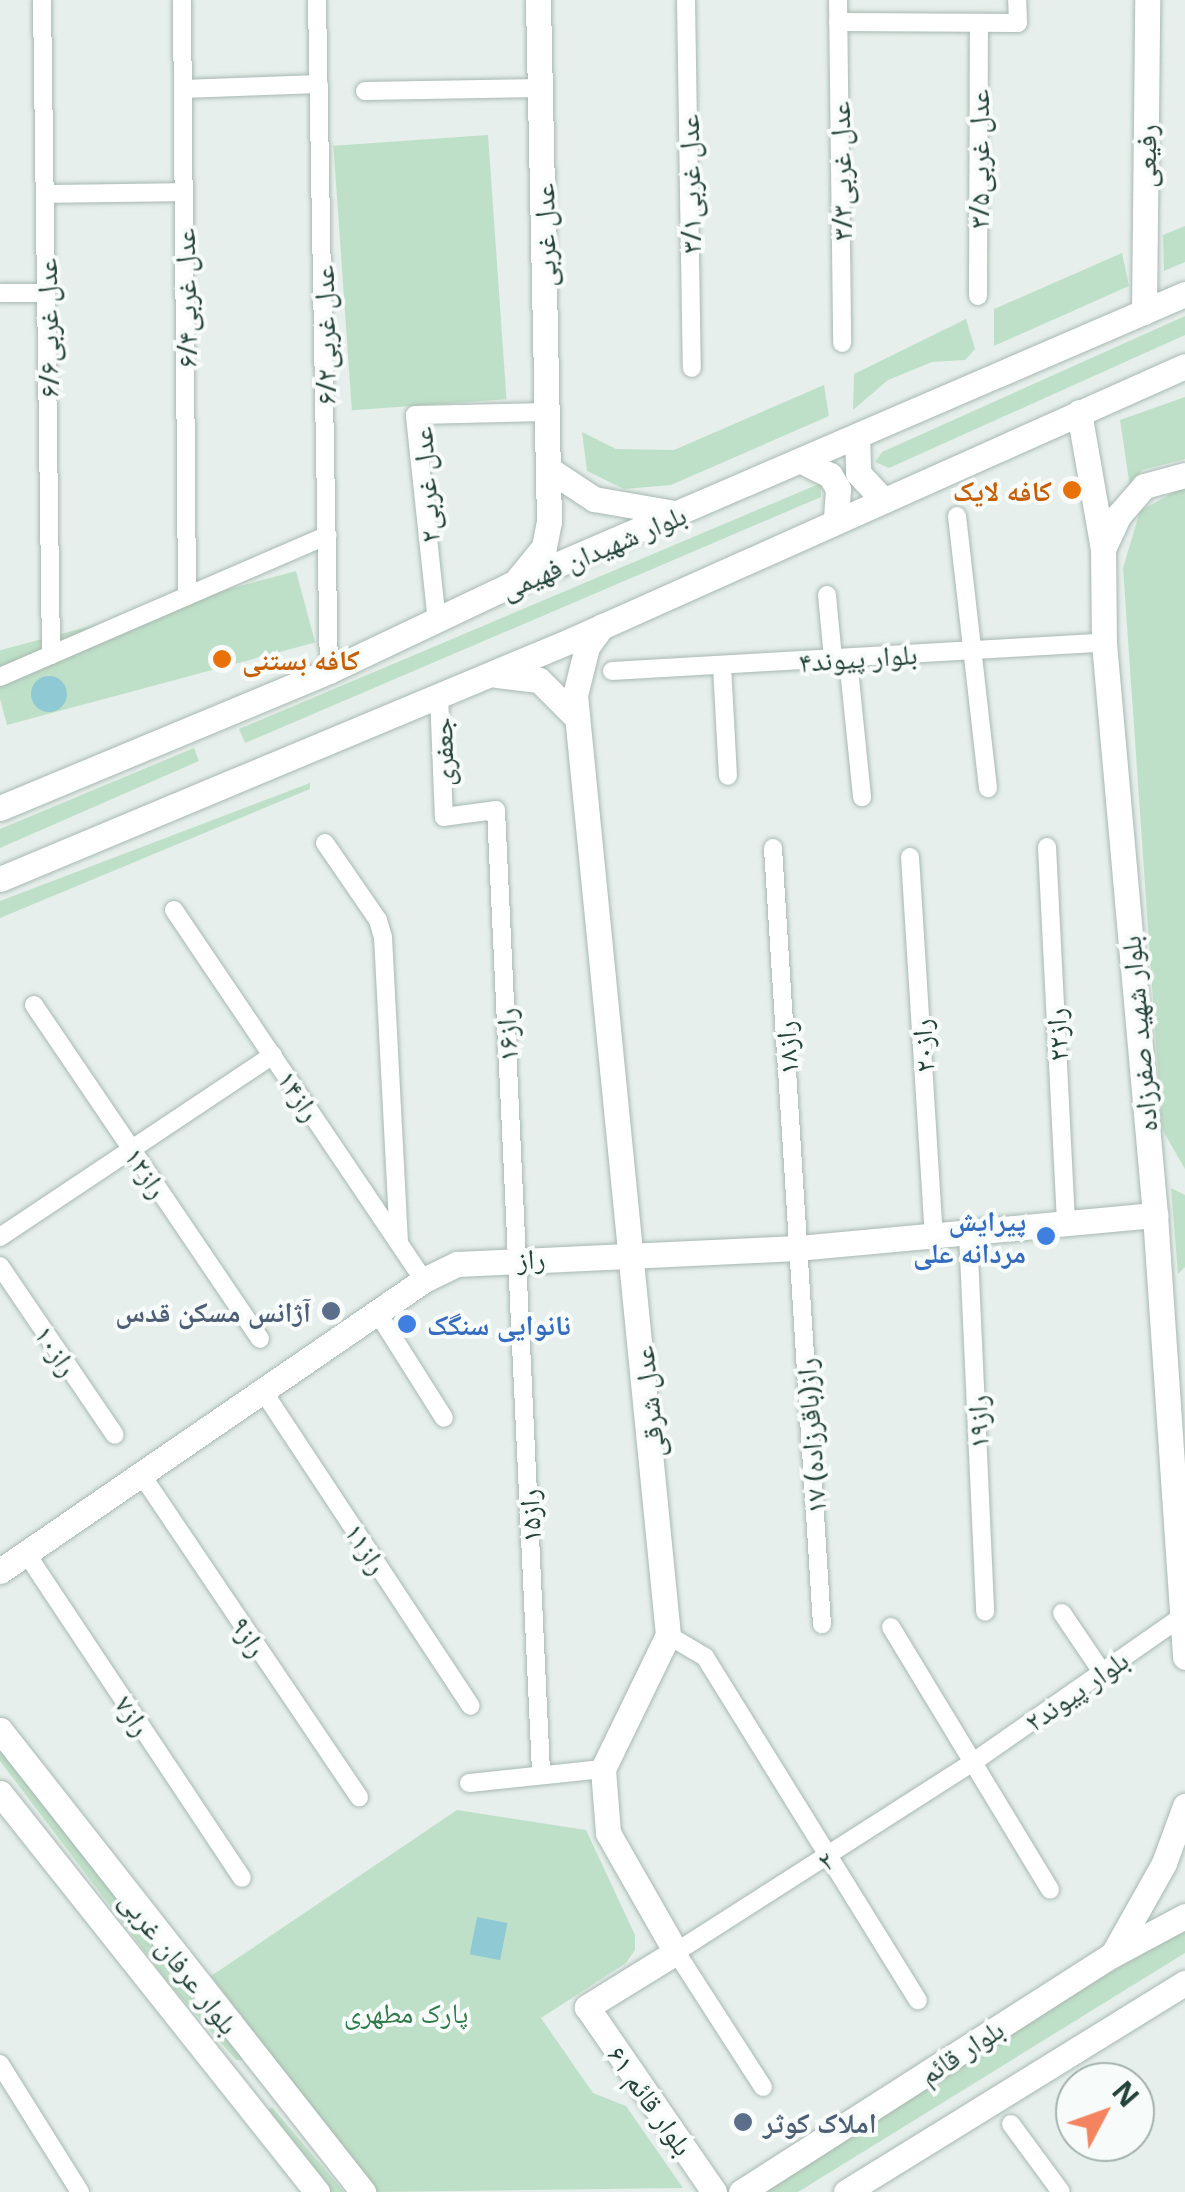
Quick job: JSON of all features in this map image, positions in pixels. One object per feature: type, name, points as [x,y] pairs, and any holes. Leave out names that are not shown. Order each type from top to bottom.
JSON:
[{"type":"street","name":"۶/۶عدل غربی","points":[[42,0],[50,655]]},
{"type":"street","name":"۶/۴عدل غربی","points":[[182,0],[187,596]]},
{"type":"street","name":"۶/۲عدل غربی","points":[[317,0],[329,670]]},
{"type":"street","name":"عدل غربی","points":[[510,585],[544,547],[550,470],[538,0]]},
{"type":"street","name":"عدل غربی۳/۱","points":[[686,0],[692,368]]},
{"type":"street","name":"عدل غربی۳/۳","points":[[838,0],[842,342]]},
{"type":"street","points":[[838,22],[1018,24],[1017,0]]},
{"type":"street","name":"رفیعی","points":[[1144,312],[1147,0]]},
{"type":"street","name":"عدل غربی۳/۵","points":[[978,296],[979,23]]},
{"type":"street","points":[[182,89],[319,84]]},
{"type":"street","points":[[365,91],[540,88]]},
{"type":"street","points":[[45,194],[184,192]]},
{"type":"street","points":[[0,293],[46,293]]},
{"type":"street","name":"بلوار شهیدان فهیمی","points":[[0,808],[329,670],[510,585],[1185,294]]},
{"type":"street","points":[[0,879],[602,626],[1185,366]]},
{"type":"street","name":"عدل غربی۲","points":[[437,622],[415,416],[548,412]]},
{"type":"street","name":"بلوار شهید صفرزاده","points":[[1078,412],[1104,549],[1104,644],[1155,1215],[1185,1657]]},
{"type":"street","points":[[856,436],[858,473],[884,500]]},
{"type":"street","points":[[802,461],[830,475],[838,489],[836,520]]},
{"type":"street","points":[[550,470],[594,498],[681,513]]},
{"type":"street","points":[[1104,549],[1119,515],[1144,486],[1185,475]]},
{"type":"street","points":[[956,516],[988,788]]},
{"type":"street","points":[[0,677],[328,535]]},
{"type":"street","points":[[826,595],[862,796]]},
{"type":"street","name":"عدل شرقی","points":[[602,626],[578,674],[576,717],[627,1254],[645,1356],[668,1635]]},
{"type":"street","name":"بلوار پیوند۴","points":[[612,671],[974,648],[1104,644]]},
{"type":"street","points":[[722,666],[728,776]]},
{"type":"street","points":[[488,675],[539,680],[576,717]]},
{"type":"street","name":"جعفری","points":[[439,694],[444,817],[496,810]]},
{"type":"street","name":"راز۱۶","points":[[496,810],[517,1259]]},
{"type":"street","points":[[325,843],[378,920],[383,938],[399,1240]]},
{"type":"street","name":"راز۲۲","points":[[1047,847],[1066,1224]]},
{"type":"street","name":"راز۱۸","points":[[773,848],[798,1248]]},
{"type":"street","name":"راز۲۰","points":[[910,857],[934,1235]]},
{"type":"street","name":"راز۱۴","points":[[174,910],[424,1280]]},
{"type":"street","name":"راز۱۲","points":[[34,1005],[260,1339]]},
{"type":"street","points":[[0,1238],[273,1055]]},
{"type":"street","name":"راز","points":[[0,1571],[424,1280],[458,1264],[798,1248],[1155,1215]]},
{"type":"street","name":"راز۱۹","points":[[968,1233],[985,1612]]},
{"type":"street","name":"۱۷ راز(باقرزاده)","points":[[798,1248],[822,1624]]},
{"type":"street","name":"راز۱۵","points":[[517,1259],[541,1773]]},
{"type":"street","name":"راز۱۰","points":[[0,1266],[115,1435]]},
{"type":"street","points":[[377,1312],[444,1418]]},
{"type":"street","name":"راز۱۱","points":[[263,1391],[471,1706]]},
{"type":"street","name":"راز۹","points":[[141,1474],[359,1797]]},
{"type":"street","name":"راز۷","points":[[26,1553],[242,1878]]},
{"type":"street","points":[[1062,1613],[1102,1672]]},
{"type":"street","name":"بلوار پیوند۲","points":[[972,1763],[1181,1617]]},
{"type":"street","points":[[890,1627],[1050,1890]]},
{"type":"street","points":[[763,2087],[676,1952],[608,1833],[603,1769],[668,1635],[705,1657],[918,2000]]},
{"type":"street","name":"بلوار عرفان غربی","points":[[0,1730],[363,2192]]},
{"type":"street","name":"۲","points":[[676,1952],[972,1763]]},
{"type":"street","points":[[469,1784],[603,1769]]},
{"type":"street","name":"بلوار عرفان غربی","points":[[0,1793],[248,2103],[308,2189]]},
{"type":"street","points":[[1112,1955],[1164,1863],[1185,1806]]},
{"type":"street","name":"بلوار قائم","points":[[741,2192],[1112,1955],[1185,1916]]},
{"type":"street","name":"بلوار قائم ۶۱","points":[[676,1952],[587,2008],[714,2192]]},
{"type":"street","name":"بلوار قائم","points":[[846,2192],[1185,1983]]},
{"type":"street","points":[[0,2064],[80,2192]]},
{"type":"street","points":[[248,2103],[275,2080]]},
{"type":"street","points":[[1011,2124],[1061,2192]]},
{"type":"green space","points":[[488,135],[506,399],[352,410],[333,146]]},
{"type":"green space","points":[[1185,226],[1185,262],[1164,271],[1163,235]]},
{"type":"green space","points":[[1122,253],[1129,286],[994,346],[994,309]]},
{"type":"green space","points":[[1185,316],[1185,335],[889,468],[875,462],[882,452]]},
{"type":"green space","points":[[966,319],[975,349],[965,360],[932,362],[888,380],[853,410],[854,374]]},
{"type":"green space","points":[[824,385],[829,416],[671,485],[624,489],[587,471],[582,432],[616,449],[674,450]]},
{"type":"green space","points":[[1185,397],[1185,459],[1142,470],[1130,487],[1120,420]]},
{"type":"green space","points":[[821,483],[821,497],[245,743],[239,729]]},
{"type":"green space","points":[[1185,486],[1185,1169],[1162,1129],[1123,568],[1140,511]]},
{"type":"green space","points":[[296,571],[315,642],[7,725],[0,699],[0,650]]},
{"type":"green space","points":[[194,748],[199,761],[0,848],[0,829]]},
{"type":"green space","points":[[310,783],[310,789],[0,918],[0,901]]},
{"type":"green space","points":[[1171,1188],[1185,1195],[1185,1267],[1178,1274]]},
{"type":"green space","points":[[0,1742],[247,2060],[236,2060],[171,1986],[0,1761]]},
{"type":"green space","name":"پارک مطهری","points":[[457,1810],[586,1830],[635,1935],[635,1950],[626,1963],[541,2018],[593,2093],[626,2106],[683,2188],[375,2192],[211,1976]]},
{"type":"green space","points":[[1185,1931],[1185,1953],[798,2192],[765,2192],[1070,1995]]},
{"type":"green space","points":[[272,2107],[344,2192],[328,2192],[266,2112]]},
{"type":"water","points":[[49,676],[62,681],[67,694],[62,707],[49,712],[36,707],[31,694],[36,681]]},
{"type":"water","points":[[477,1917],[507,1923],[500,1960],[470,1954]]},
{"type":"place","name":"کافه لایک","points":[[1072,490]]},
{"type":"place","name":"کافه بستنی","points":[[222,659]]},
{"type":"place","name":"پیرایش مردانه علی","points":[[1046,1236]]},
{"type":"place","name":"آژانس مسکن قدس","points":[[331,1311]]},
{"type":"place","name":"نانوایی سنگک","points":[[407,1324]]},
{"type":"place","name":"املاک کوثر","points":[[743,2122]]}]
